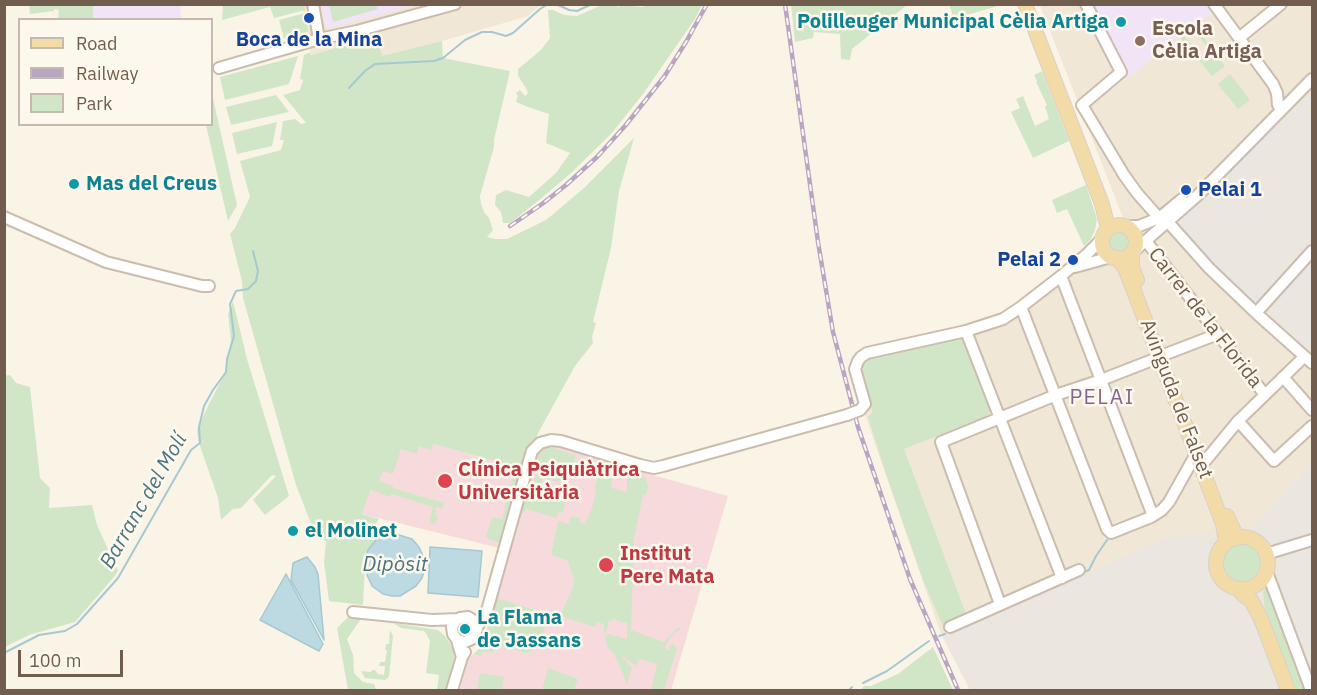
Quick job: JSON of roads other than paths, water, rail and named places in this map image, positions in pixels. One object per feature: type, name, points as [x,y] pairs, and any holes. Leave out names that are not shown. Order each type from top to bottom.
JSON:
[{"type":"main road","points":[[1025,4],[1113,229]]},
{"type":"main road","points":[[1032,4],[1113,229],[1104,250],[1114,258],[1125,258],[1133,252],[1136,241],[1134,234],[1113,229]]},
{"type":"main road","name":"Avinguda de Falset","points":[[1133,252],[1132,267],[1232,541]]},
{"type":"main road","name":"Avinguda de Falset","points":[[1114,258],[1125,268],[1163,355]]},
{"type":"main road","points":[[1261,619],[1258,601],[1268,558],[1263,548],[1248,538],[1232,541],[1221,549],[1217,557],[1217,566],[1220,576],[1230,586],[1239,589],[1253,587],[1263,577]]},
{"type":"main road","points":[[1239,589],[1251,600],[1261,619],[1288,690]]},
{"type":"street","points":[[313,4],[319,39]]},
{"type":"street","points":[[219,68],[319,39],[455,4]]},
{"type":"street","points":[[1021,307],[1107,529],[1111,533],[1162,510],[1201,457],[1283,377],[1308,360],[1209,268],[1137,194],[1124,175],[1082,105],[1121,72],[1086,4]]},
{"type":"street","points":[[1214,4],[1273,84],[1277,93],[1278,105]]},
{"type":"street","points":[[1239,38],[1281,4]]},
{"type":"street","points":[[1133,252],[1312,71]]},
{"type":"street","points":[[452,690],[462,657],[477,634],[474,622],[491,596],[532,451],[540,443],[551,440],[561,441],[654,468],[860,410],[865,405],[855,369],[861,357],[867,353],[966,331],[1003,319],[1065,273],[1113,229],[1163,220],[1197,196],[1312,79]]},
{"type":"street","points":[[4,217],[106,262],[209,286]]},
{"type":"street","name":"Carrer de la Florida","points":[[1146,241],[1265,395]]},
{"type":"street","points":[[1256,313],[1312,251]]},
{"type":"street","points":[[1065,273],[1114,258]]},
{"type":"street","points":[[1065,273],[1101,380],[1153,516]]},
{"type":"street","points":[[966,331],[1062,578]]},
{"type":"street","points":[[1000,604],[940,442],[1056,395],[1101,380],[1218,334]]},
{"type":"street","points":[[1283,377],[1312,410]]},
{"type":"street","points":[[1238,421],[1274,461],[1312,426]]},
{"type":"street","points":[[1266,554],[1312,540]]},
{"type":"street","points":[[950,627],[1079,570]]},
{"type":"street","points":[[1263,577],[1311,690]]},
{"type":"street","points":[[353,612],[432,620],[463,617],[474,622]]},
{"type":"street","points":[[458,619],[454,623],[455,636],[462,657]]},
{"type":"street","points":[[432,620],[465,642],[473,639]]},
{"type":"water","name":"Dipòsit","points":[[399,535],[412,539],[419,547],[424,558],[425,569],[416,586],[400,596],[392,596],[383,594],[372,586],[365,562],[368,550],[377,539]]},
{"type":"water","name":"Dipòsit","points":[[430,547],[482,551],[478,597],[428,593]]},
{"type":"water","points":[[307,557],[318,574],[324,640],[291,580],[293,563]]},
{"type":"water","points":[[286,574],[323,644],[319,651],[260,620]]},
{"type":"waterway","name":"Barranc del Molí","points":[[349,88],[375,64],[434,61],[443,58],[465,40],[482,32],[506,36],[513,33],[548,4]]},
{"type":"waterway","name":"Barranc del Molí","points":[[556,4],[577,11],[592,4]]},
{"type":"waterway","name":"Barranc del Molí","points":[[4,653],[39,635],[65,631],[77,624],[118,578],[191,450],[200,443],[199,427],[204,406],[226,372],[227,359],[234,336],[230,304],[236,291],[248,289],[256,281],[258,271],[253,251]]},
{"type":"waterway","points":[[1082,573],[1089,570],[1107,540]]},
{"type":"waterway","points":[[939,636],[945,634]]},
{"type":"waterway","points":[[863,683],[887,671],[929,641]]},
{"type":"waterway","points":[[849,690],[852,687]]},
{"type":"railway","points":[[510,226],[566,185],[597,157],[625,126],[664,77],[707,4]]},
{"type":"railway","points":[[785,4],[818,242],[833,332],[858,427],[910,579],[958,690]]},
{"type":"place","name":"Boca de la Mina","points":[[309,18]]},
{"type":"place","name":"Polilleuger Municipal Cèlia Artiga","points":[[1121,22]]},
{"type":"place","name":"Escola Cèlia Artiga","points":[[1140,41]]},
{"type":"place","name":"Mas del Creus","points":[[74,184]]},
{"type":"place","name":"Pelai 1","points":[[1186,190]]},
{"type":"place","name":"Pelai 2","points":[[1073,260]]},
{"type":"place","name":"Clínica Psiquiàtrica Universitària","points":[[445,481]]},
{"type":"place","name":"el Molinet","points":[[293,531]]},
{"type":"place","name":"Institut Pere Mata","points":[[606,565]]},
{"type":"place","name":"La Flama de Jassans","points":[[465,629]]},
{"type":"district","name":"PELAI","points":[[1102,398]]}]
